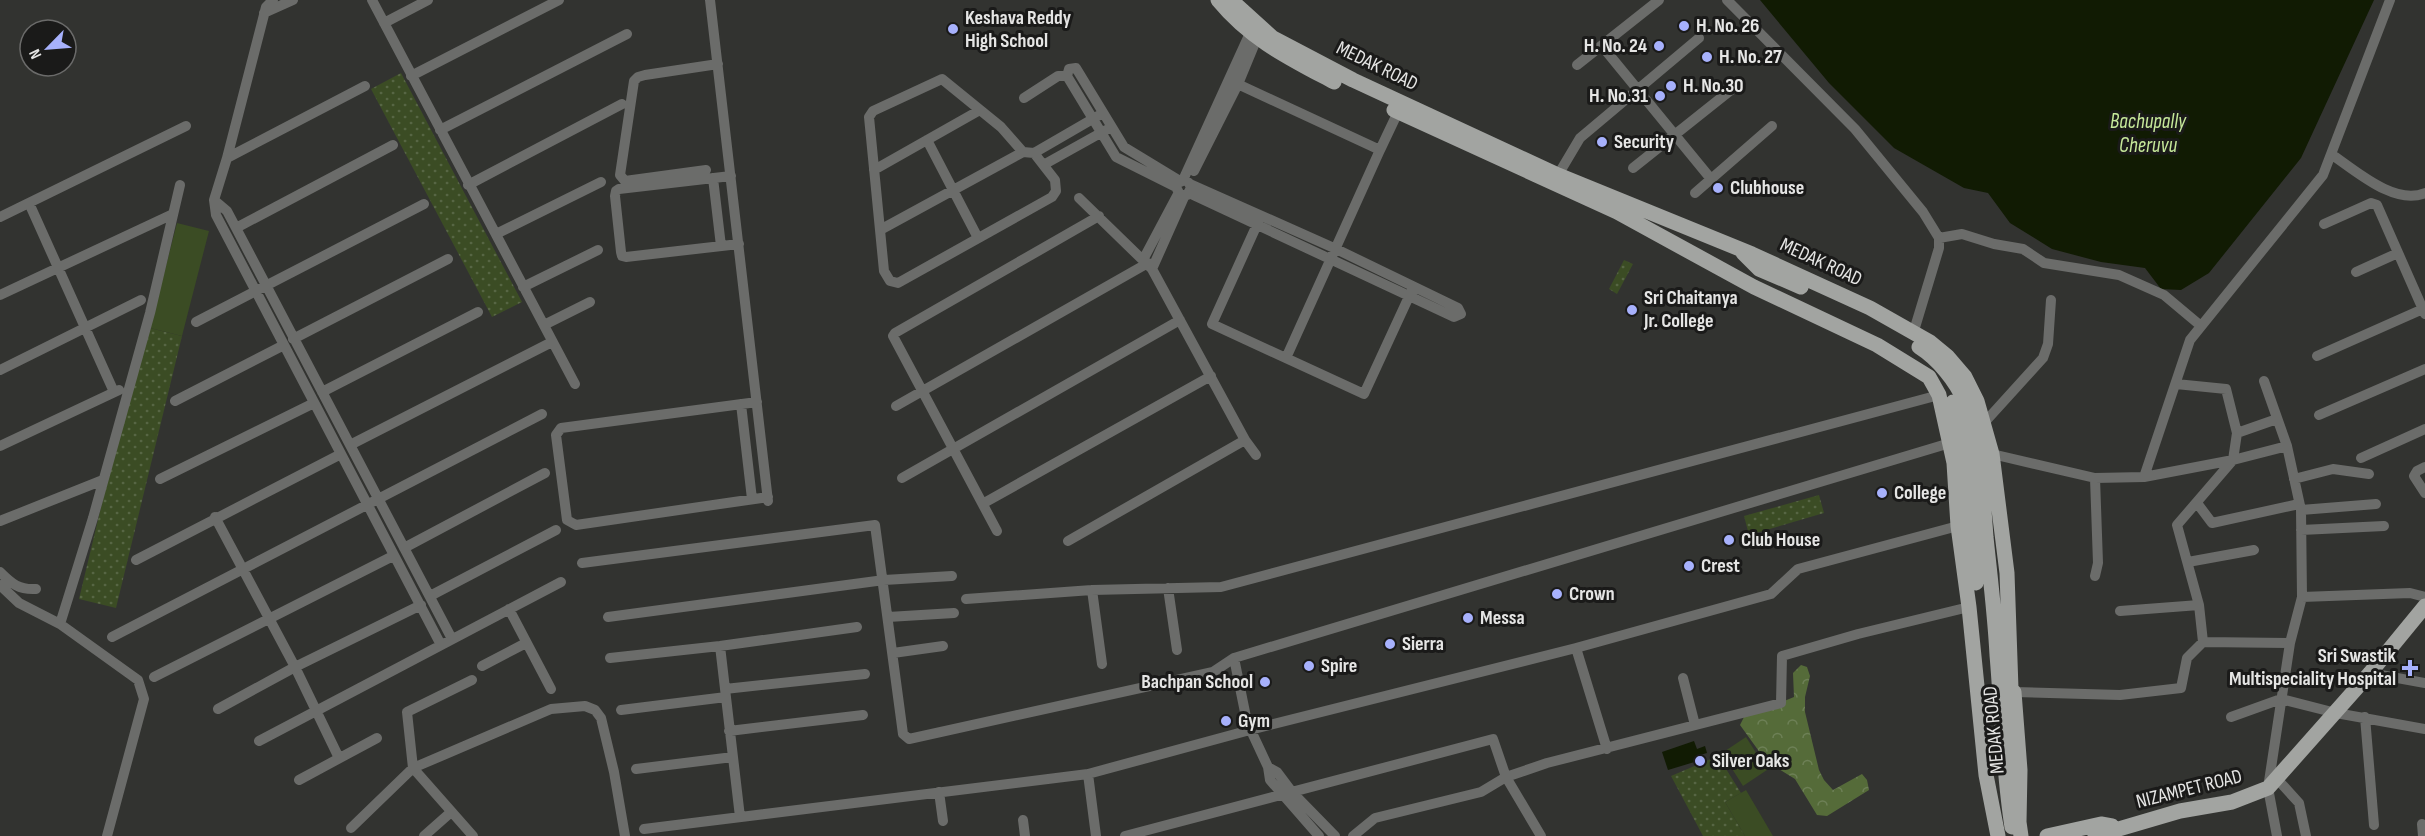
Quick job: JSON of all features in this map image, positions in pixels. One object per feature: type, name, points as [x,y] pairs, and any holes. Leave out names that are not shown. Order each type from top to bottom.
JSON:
[{"type":"main road","name":"MEDAK ROAD","points":[[1218,0],[1253,36],[1290,59],[1398,112],[1617,213],[1754,287],[1902,358],[1929,377],[1939,395],[1954,463],[1958,526],[1969,607],[1986,775],[1998,836]]},
{"type":"main road","name":"MEDAK ROAD","points":[[1231,0],[1257,25],[1295,50],[1353,80],[1558,175],[1737,248],[1870,308],[1930,342],[1947,356],[1965,377],[1977,401],[1992,454],[2007,573],[2011,689],[2014,692],[2020,770],[2021,836]]},
{"type":"main road","points":[[1737,248],[1759,269],[1848,308],[1931,355],[1951,378],[1965,402],[1975,441],[1983,502],[1998,655],[2003,760],[2013,836]]},
{"type":"main road","points":[[1754,287],[1783,290],[1908,350],[1928,364],[1957,408],[1966,455],[1987,723],[2006,836]]},
{"type":"main road","name":"NIZAMPET ROAD","points":[[2095,836],[2180,811],[2232,802],[2273,784],[2336,713],[2425,606]]},
{"type":"main road","points":[[2047,836],[2101,824],[2121,827]]},
{"type":"street","points":[[273,0],[264,13],[214,200],[216,215],[255,291],[322,392],[452,639]]},
{"type":"street","points":[[264,13],[293,0]]},
{"type":"street","points":[[372,0],[575,384]]},
{"type":"street","points":[[384,23],[428,0]]},
{"type":"street","points":[[411,76],[559,0]]},
{"type":"street","points":[[710,0],[739,244],[757,402],[768,499],[752,499],[576,525],[567,520],[556,435],[561,428],[757,402]]},
{"type":"street","points":[[1578,65],[1659,0]]},
{"type":"street","points":[[1727,0],[1855,129],[1923,212],[1939,238],[1939,248],[1913,334]]},
{"type":"street","points":[[2144,477],[2190,340],[2323,175],[2390,0]]},
{"type":"street","points":[[440,130],[627,34]]},
{"type":"street","points":[[896,406],[1148,263],[1253,36]]},
{"type":"street","points":[[1558,175],[1580,138],[1699,38]]},
{"type":"street","points":[[1602,46],[1711,179]]},
{"type":"street","points":[[718,64],[645,75],[634,81],[620,175],[625,181],[709,174],[731,176]]},
{"type":"street","points":[[1184,187],[1124,147],[1076,68],[1069,69],[1067,75],[1116,157],[1184,187],[1259,220],[1332,253],[1411,292],[1365,394],[1212,324],[1259,220]]},
{"type":"street","points":[[1024,98],[1058,76],[1067,75]]},
{"type":"street","points":[[942,79],[980,110],[1045,164],[1057,186],[1052,197],[898,283],[890,281],[884,271],[869,117],[873,111],[942,79]]},
{"type":"street","points":[[1233,82],[1380,150]]},
{"type":"street","points":[[227,158],[365,86]]},
{"type":"street","points":[[1634,168],[1736,86]]},
{"type":"street","points":[[468,184],[622,104]]},
{"type":"street","points":[[874,170],[980,110]]},
{"type":"street","points":[[1286,358],[1398,112]]},
{"type":"street","points":[[880,230],[1103,113]]},
{"type":"street","points":[[0,217],[186,126]]},
{"type":"street","points":[[1045,164],[1112,126]]},
{"type":"street","points":[[1695,193],[1772,126]]},
{"type":"street","points":[[927,140],[978,238]]},
{"type":"street","points":[[236,228],[393,145]]},
{"type":"street","points":[[2331,154],[2393,194],[2415,197],[2425,193]]},
{"type":"street","points":[[709,174],[616,191],[622,256],[739,244]]},
{"type":"street","points":[[709,174],[721,246]]},
{"type":"street","points":[[496,234],[601,182]]},
{"type":"street","points":[[60,624],[150,313],[180,185]]},
{"type":"street","points":[[1079,198],[1148,263],[1245,440],[1256,455]]},
{"type":"street","points":[[214,200],[227,211],[267,286],[314,403],[441,645]]},
{"type":"street","points":[[29,202],[114,392]]},
{"type":"street","points":[[2317,356],[2424,311],[2377,205],[2371,203],[2324,224]]},
{"type":"street","points":[[196,322],[423,204]]},
{"type":"street","points":[[0,295],[173,214]]},
{"type":"street","points":[[997,531],[984,503],[894,340],[894,333],[1099,216]]},
{"type":"street","points":[[1939,238],[1962,234],[1994,244],[2023,249],[2044,263],[2118,275],[2164,295],[2201,326]]},
{"type":"street","points":[[523,287],[598,250]]},
{"type":"street","points":[[2356,272],[2398,253]]},
{"type":"street","points":[[175,401],[448,259]]},
{"type":"street","points":[[0,370],[141,300]]},
{"type":"street","points":[[1984,423],[2043,358],[2048,344],[2051,300]]},
{"type":"street","points":[[544,325],[590,302]]},
{"type":"street","points":[[322,392],[478,312]]},
{"type":"street","points":[[902,478],[1180,320]]},
{"type":"street","points":[[350,445],[552,342]]},
{"type":"street","points":[[2319,416],[2425,369]]},
{"type":"street","points":[[984,503],[1211,376]]},
{"type":"street","points":[[2264,381],[2287,446],[2300,507],[2301,530],[2302,597],[2290,643],[2281,699],[2273,784],[2277,836]]},
{"type":"street","points":[[2176,384],[2226,388],[2237,434],[2233,460],[2177,525],[2199,605],[2203,642]]},
{"type":"street","points":[[0,446],[130,385]]},
{"type":"street","points":[[966,598],[1092,590],[1221,587],[1939,395]]},
{"type":"street","points":[[160,479],[314,403]]},
{"type":"street","points":[[741,404],[752,499]]},
{"type":"street","points":[[112,637],[542,414]]},
{"type":"street","points":[[2237,434],[2277,419]]},
{"type":"street","points":[[2361,458],[2425,429]]},
{"type":"street","points":[[1068,541],[1245,440]]},
{"type":"street","points":[[582,563],[875,525],[903,734],[909,739],[1213,672],[1234,658],[1950,443]]},
{"type":"street","points":[[1992,454],[2095,478],[2144,477],[2233,460],[2287,446]]},
{"type":"street","points":[[136,560],[215,517],[341,454]]},
{"type":"street","points":[[2425,467],[2417,471],[2414,476],[2425,493]]},
{"type":"street","points":[[2294,479],[2333,469],[2369,474]]},
{"type":"street","points":[[404,548],[545,473]]},
{"type":"street","points":[[2095,478],[2097,563],[2095,576]]},
{"type":"street","points":[[0,521],[103,480]]},
{"type":"street","points":[[2197,503],[2212,523],[2300,507],[2376,504]]},
{"type":"street","points":[[215,517],[295,667],[339,758]]},
{"type":"street","points":[[644,829],[1088,774],[1250,730],[1576,648],[1771,594],[1798,569],[1958,526]]},
{"type":"street","points":[[2301,530],[2384,526]]},
{"type":"street","points":[[430,596],[556,530]]},
{"type":"street","points":[[2188,562],[2254,550]]},
{"type":"street","points":[[153,677],[393,555]]},
{"type":"street","points":[[0,572],[13,585],[23,590],[36,589]]},
{"type":"street","points":[[608,617],[884,580],[952,576]]},
{"type":"street","points":[[259,741],[561,582]]},
{"type":"street","points":[[0,585],[19,603],[60,624],[138,680],[144,694],[107,836]]},
{"type":"street","points":[[1168,588],[1177,650]]},
{"type":"street","points":[[1092,590],[1102,664]]},
{"type":"street","points":[[2302,597],[2410,592],[2425,597]]},
{"type":"street","points":[[218,708],[421,605]]},
{"type":"street","points":[[2120,611],[2199,605]]},
{"type":"street","points":[[1353,836],[1375,818],[1481,792],[1506,777],[1547,763],[1781,703],[1782,656],[1858,634],[1969,607]]},
{"type":"street","points":[[509,609],[551,689]]},
{"type":"street","points":[[888,617],[954,614]]},
{"type":"street","points":[[610,658],[857,627]]},
{"type":"street","points":[[482,666],[526,642]]},
{"type":"street","points":[[2014,692],[2121,695],[2181,688],[2187,658],[2203,642],[2290,643]]},
{"type":"street","points":[[720,646],[740,817]]},
{"type":"street","points":[[893,653],[943,646]]},
{"type":"street","points":[[1576,648],[1607,749]]},
{"type":"street","points":[[1234,658],[1250,730],[1268,767],[1270,780],[1288,793],[1335,836]]},
{"type":"street","points":[[2370,673],[2425,683]]},
{"type":"street","points":[[621,711],[725,693],[865,674]]},
{"type":"street","points":[[1683,678],[1695,725]]},
{"type":"street","points":[[472,680],[407,712],[413,768],[450,813],[473,836]]},
{"type":"street","points":[[2231,717],[2281,699],[2336,713],[2425,729]]},
{"type":"street","points":[[351,828],[413,768],[551,709],[585,706],[595,711],[601,718],[614,772],[625,836]]},
{"type":"street","points":[[729,731],[863,715]]},
{"type":"street","points":[[2364,717],[2373,825]]},
{"type":"street","points":[[299,780],[377,738]]},
{"type":"street","points":[[1126,836],[1493,739],[1506,777],[1542,836]]},
{"type":"street","points":[[636,769],[733,757]]},
{"type":"street","points":[[1088,774],[1096,836]]},
{"type":"street","points":[[2273,784],[2299,802],[2306,836]]},
{"type":"street","points":[[939,792],[943,821]]},
{"type":"street","points":[[1288,793],[1319,836]]},
{"type":"street","points":[[424,836],[450,813]]},
{"type":"street","points":[[1023,820],[1025,836]]},
{"type":"street","points":[[2422,824],[2423,836]]},
{"type":"green space","points":[[401,73],[522,302],[492,317],[371,89]]},
{"type":"green space","points":[[177,223],[209,231],[182,336],[150,328]]},
{"type":"green space","points":[[1624,260],[1633,264],[1617,294],[1609,289]]},
{"type":"green space","points":[[150,328],[182,336],[116,608],[79,599],[109,474]]},
{"type":"green space","points":[[1819,495],[1824,513],[1749,535],[1744,516]]},
{"type":"green space","points":[[1801,665],[1807,667],[1810,676],[1805,697],[1805,712],[1819,770],[1824,780],[1833,790],[1862,774],[1867,780],[1869,790],[1827,816],[1817,815],[1795,779],[1766,761],[1740,725],[1744,717],[1794,697],[1793,673]]},
{"type":"green space","points":[[1746,737],[1767,770],[1743,786],[1722,753]]},
{"type":"green space","points":[[1718,756],[1741,793],[1725,802],[1745,836],[1703,836],[1671,776]]},
{"type":"green space","points":[[1746,790],[1773,836],[1745,836],[1725,802]]},
{"type":"water","name":"Bachupally Cheruvu","points":[[1760,0],[2374,0],[2301,158],[2209,273],[2181,290],[2161,289],[2145,268],[2101,262],[2052,249],[2010,223],[1988,193],[1964,188],[1894,148],[1829,83]]},
{"type":"water","points":[[1694,741],[1697,749],[1705,746],[1707,753],[1700,755],[1701,760],[1668,770],[1662,752]]},
{"type":"place","name":"H. No. 26","points":[[1684,26]]},
{"type":"place","name":"Keshava Reddy High School","points":[[953,29]]},
{"type":"place","name":"H. No. 24","points":[[1659,46]]},
{"type":"place","name":"H. No. 27","points":[[1707,57]]},
{"type":"place","name":"H. No.30","points":[[1671,86]]},
{"type":"place","name":"H. No.31","points":[[1660,96]]},
{"type":"place","name":"Security","points":[[1602,142]]},
{"type":"place","name":"Clubhouse","points":[[1718,188]]},
{"type":"place","name":"Sri Chaitanya Jr. College","points":[[1632,310]]},
{"type":"place","name":"College","points":[[1882,493]]},
{"type":"place","name":"Club House","points":[[1729,540]]},
{"type":"place","name":"Crest","points":[[1689,566]]},
{"type":"place","name":"Crown","points":[[1557,594]]},
{"type":"place","name":"Messa","points":[[1468,618]]},
{"type":"place","name":"Sierra","points":[[1390,644]]},
{"type":"place","name":"Spire","points":[[1309,666]]},
{"type":"place","name":"Sri Swastik Multispeciality Hospital","points":[[2410,668]]},
{"type":"place","name":"Bachpan School","points":[[1265,682]]},
{"type":"place","name":"Gym","points":[[1226,721]]},
{"type":"place","name":"Silver Oaks","points":[[1700,761]]}]
